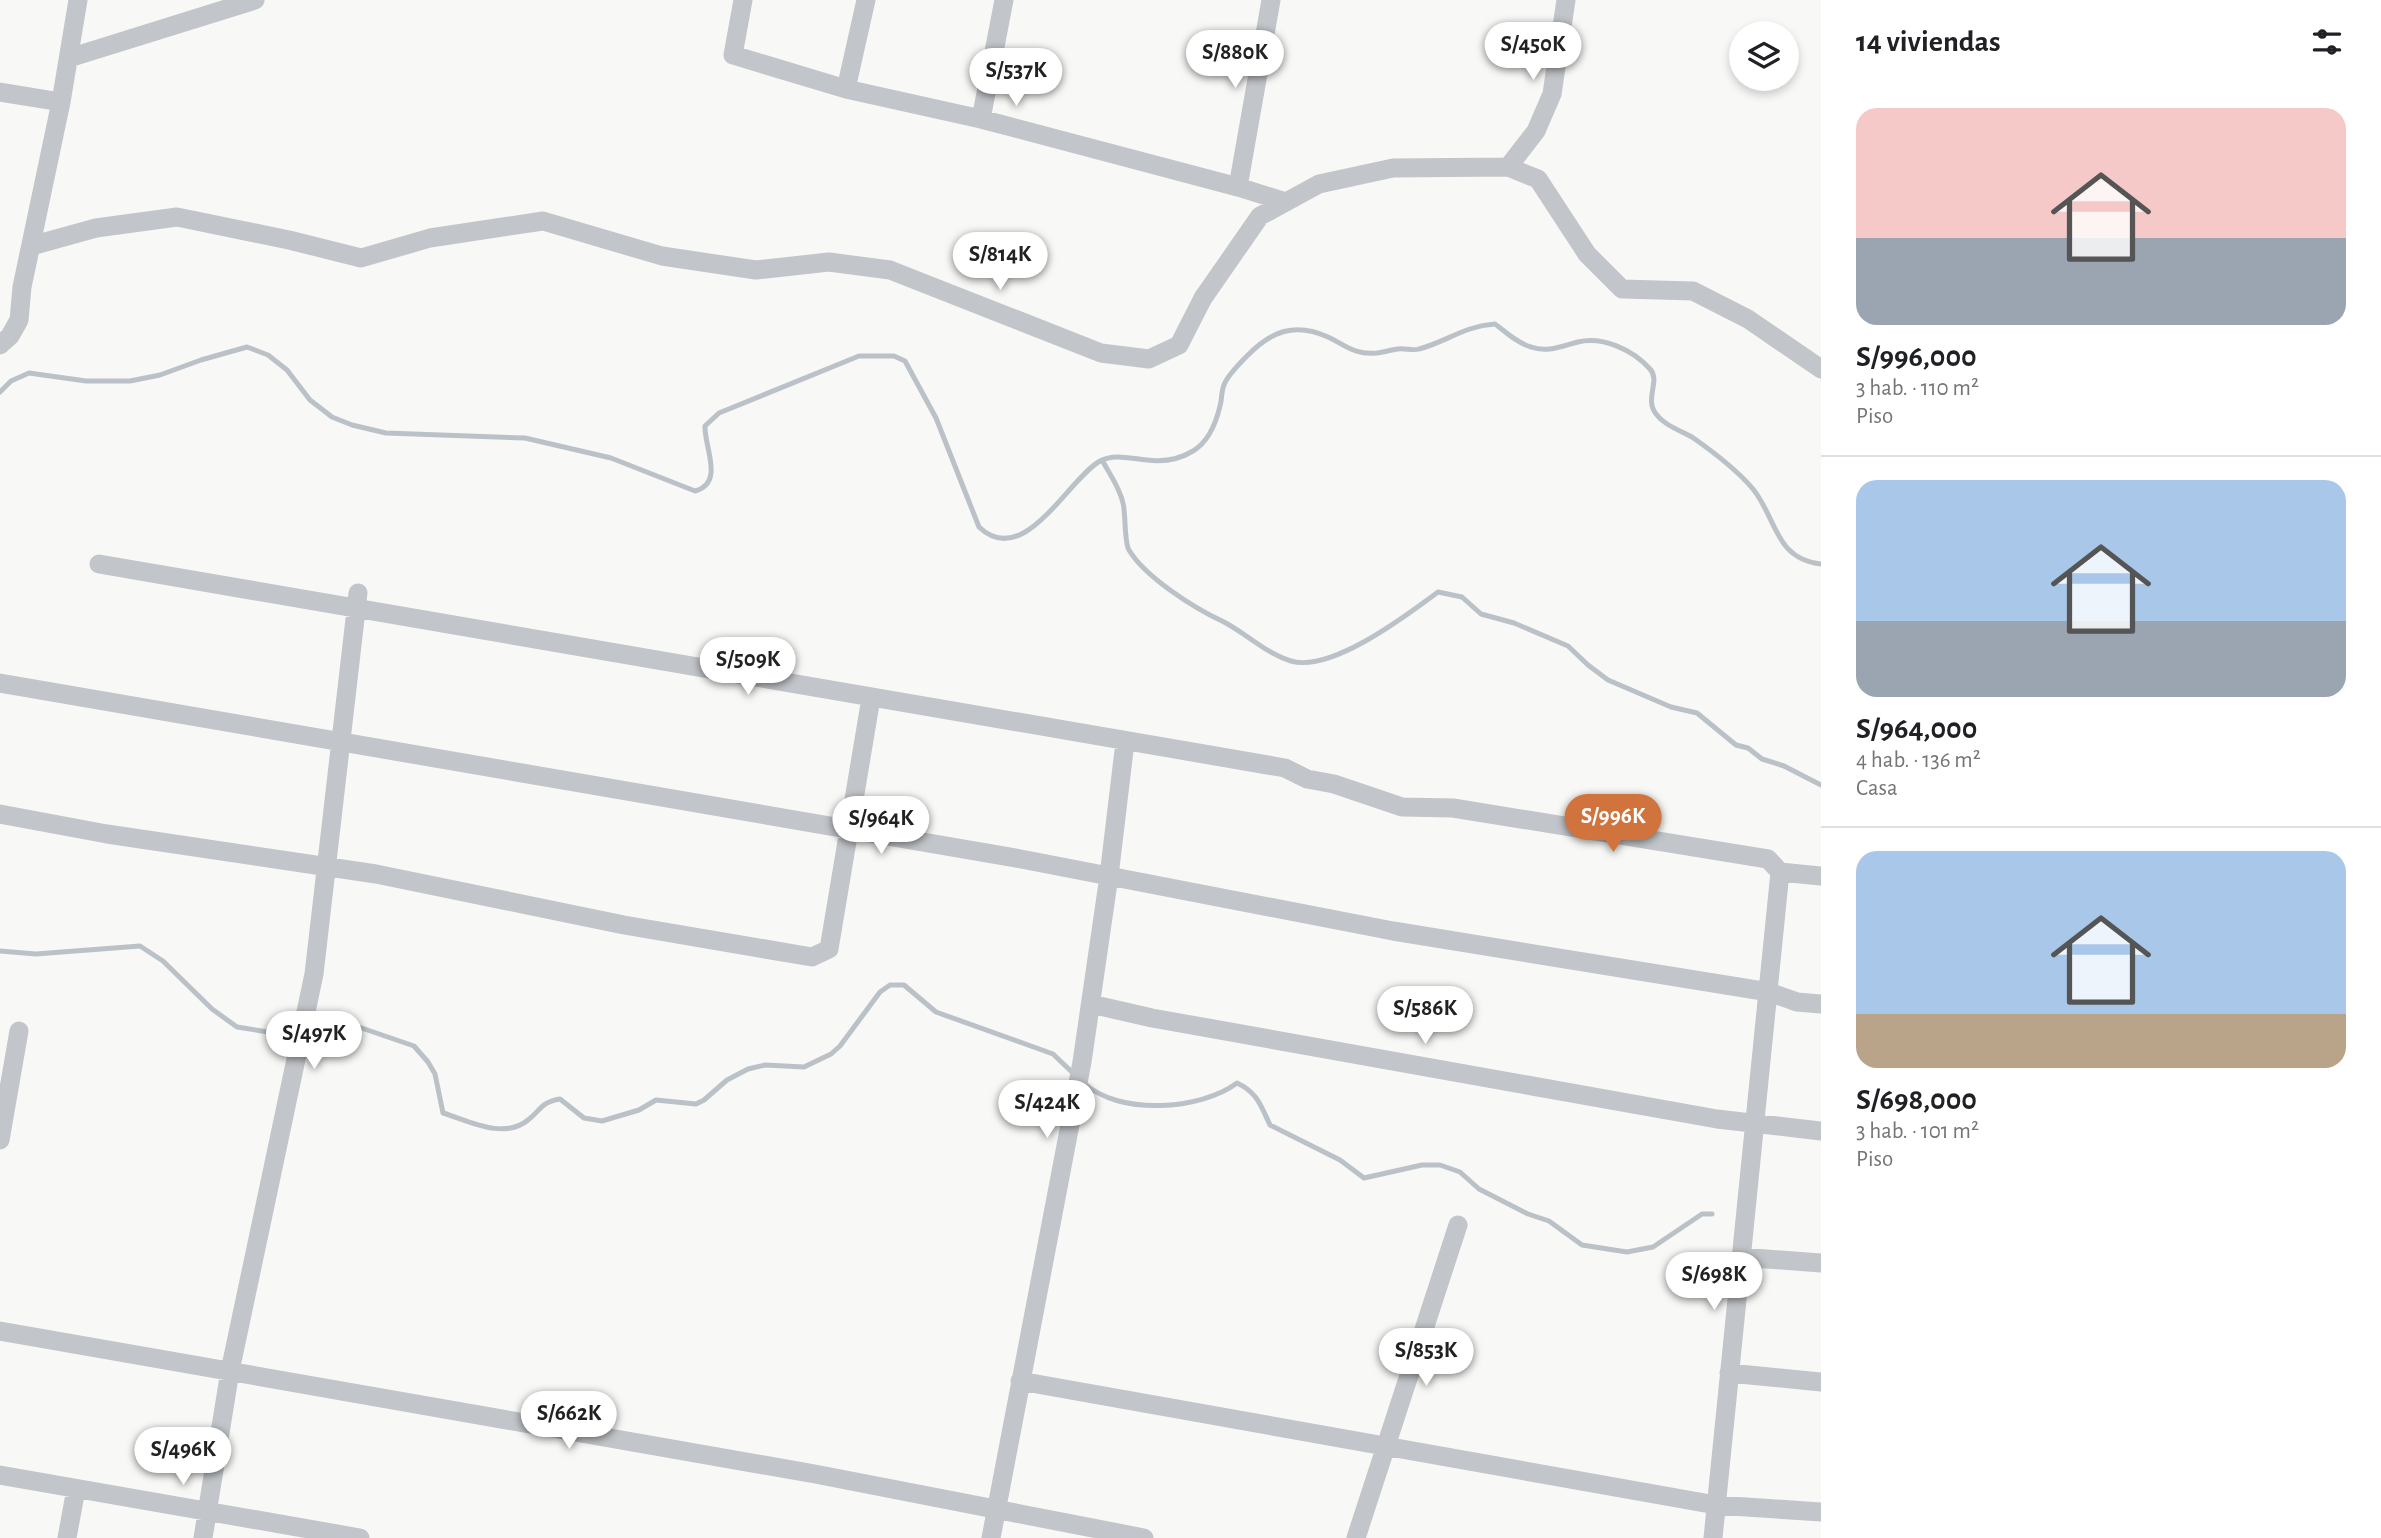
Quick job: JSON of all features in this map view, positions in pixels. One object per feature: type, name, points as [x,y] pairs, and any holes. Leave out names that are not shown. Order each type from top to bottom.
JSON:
[{"type":"street","points":[[0,345],[10,336],[19,320],[22,286],[61,102],[78,0]]},
{"type":"street","points":[[69,58],[252,0]]},
{"type":"street","points":[[743,0],[733,55],[846,89],[981,120],[1286,202]]},
{"type":"street","points":[[846,89],[866,0]]},
{"type":"street","points":[[981,120],[1004,0]]},
{"type":"street","points":[[1238,187],[1271,0]]},
{"type":"street","points":[[1508,167],[1536,131],[1552,94],[1566,0]]},
{"type":"street","points":[[0,92],[61,102]]},
{"type":"street","points":[[31,246],[96,228],[177,217],[361,258],[430,238],[543,221],[662,256],[756,270],[829,262],[890,270],[1101,353],[1149,359],[1179,345],[1203,298],[1260,216],[1319,184],[1393,168],[1508,167],[1538,179],[1587,254],[1622,289],[1693,290],[1748,319],[1821,369]]},
{"type":"street","points":[[99,564],[357,601],[870,698],[1285,768],[1307,779],[1334,784],[1402,807],[1453,808],[1768,859],[1780,872],[1821,876]]},
{"type":"street","points":[[203,1538],[230,1371],[314,974],[357,601]]},
{"type":"street","points":[[0,683],[1109,876],[1393,931],[1769,992],[1797,1002],[1821,1004]]},
{"type":"street","points":[[0,814],[107,834],[376,874],[624,925],[812,957],[829,949],[870,698]]},
{"type":"street","points":[[991,1538],[1076,1095],[1109,876],[1125,742]]},
{"type":"street","points":[[1713,1538],[1780,872]]},
{"type":"street","points":[[1091,1004],[1152,1018],[1717,1119],[1821,1131]]},
{"type":"street","points":[[0,1140],[19,1031]]},
{"type":"street","points":[[1356,1538],[1458,1225]]},
{"type":"street","points":[[1740,1257],[1821,1263]]},
{"type":"street","points":[[0,1331],[788,1469],[1144,1538]]},
{"type":"street","points":[[1729,1373],[1821,1382]]},
{"type":"street","points":[[1020,1381],[1716,1505],[1821,1512]]},
{"type":"street","points":[[0,1475],[360,1538]]},
{"type":"street","points":[[67,1538],[76,1489]]},
{"type":"waterway","points":[[0,392],[11,381],[29,373],[86,381],[130,381],[160,375],[247,347],[268,355],[287,370],[310,400],[332,417],[352,425],[386,433],[525,438],[611,458],[695,491],[704,487],[709,480],[711,463],[705,426],[719,413],[859,356],[894,356],[905,361],[936,418],[979,527],[996,537],[1012,538],[1044,517],[1087,471],[1100,461],[1118,457],[1165,460],[1193,451],[1214,425],[1228,378],[1256,347],[1274,335],[1305,330],[1316,332],[1356,351],[1377,353],[1419,349],[1464,331],[1495,324],[1521,343],[1537,349],[1597,341],[1617,346],[1635,356],[1653,374],[1652,402],[1656,414],[1668,425],[1692,437],[1732,468],[1753,489],[1786,546],[1806,561],[1821,564]]},
{"type":"waterway","points":[[1102,460],[1122,497],[1127,546],[1146,571],[1184,600],[1282,657],[1291,661],[1308,662],[1326,659],[1368,640],[1438,592],[1462,597],[1481,614],[1514,623],[1568,646],[1608,680],[1671,707],[1697,713],[1736,745],[1748,748],[1762,759],[1784,766],[1821,785]]},
{"type":"waterway","points":[[0,951],[36,954],[140,946],[163,961],[212,1009],[237,1027],[274,1033],[298,1032]]},
{"type":"waterway","points":[[308,1031],[350,1024],[414,1046],[435,1074],[443,1113],[497,1129],[519,1126],[545,1104],[554,1100],[560,1099],[584,1118],[602,1121],[639,1110],[656,1100],[696,1104],[727,1080],[748,1069],[765,1065],[804,1067],[831,1054],[840,1046],[880,992],[890,985],[904,985],[936,1012],[1053,1054],[1074,1074]]},
{"type":"waterway","points":[[1084,1083],[1099,1094],[1118,1101],[1160,1106],[1203,1099],[1237,1083],[1254,1095],[1270,1125],[1340,1160],[1364,1178],[1422,1165],[1440,1165],[1460,1172],[1479,1189],[1528,1214],[1549,1221],[1582,1245],[1627,1252],[1653,1247],[1702,1214],[1712,1214]]}]
